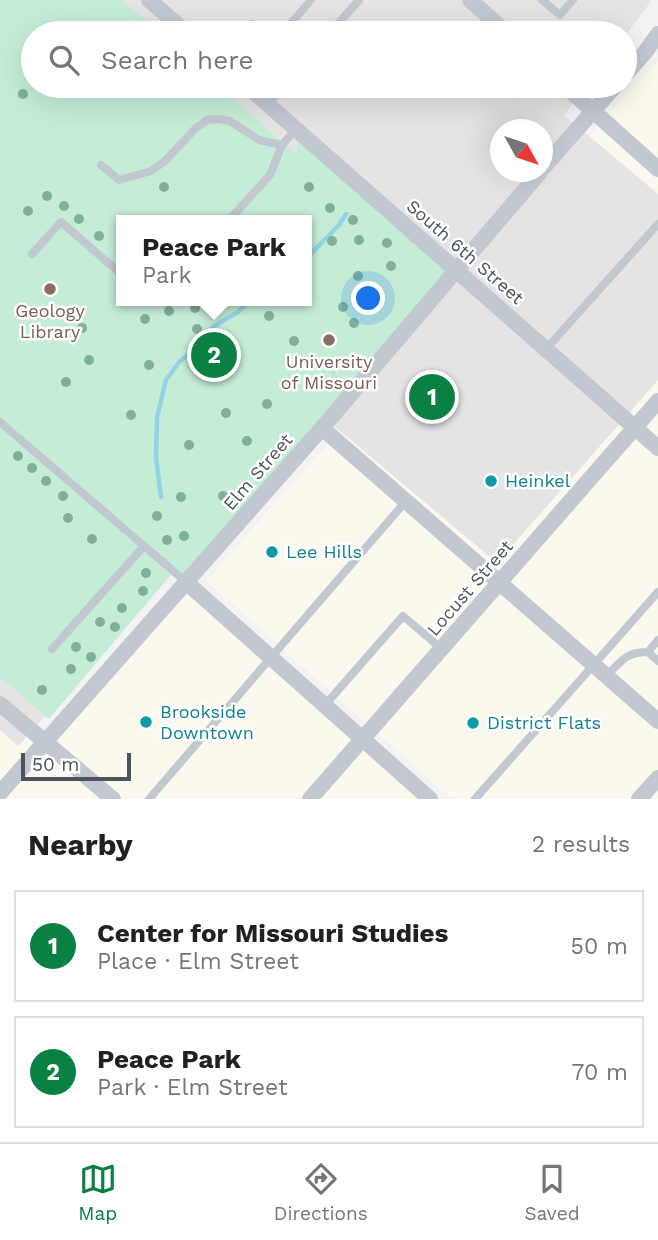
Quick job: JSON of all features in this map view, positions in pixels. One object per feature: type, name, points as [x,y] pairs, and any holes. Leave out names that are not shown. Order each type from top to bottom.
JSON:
[{"type":"street","points":[[149,0],[173,21]]},
{"type":"street","points":[[470,0],[494,21]]},
{"type":"street","points":[[637,61],[658,34]]},
{"type":"street","name":"South 6th Street","points":[[261,98],[658,448]]},
{"type":"street","points":[[578,98],[658,169]]},
{"type":"street","name":"Elm Street","points":[[553,156],[604,98]]},
{"type":"street","name":"Elm Street","points":[[0,793],[322,428],[531,182]]},
{"type":"street","name":"Locust Street","points":[[310,799],[658,401]]},
{"type":"street","points":[[322,428],[658,721]]},
{"type":"street","points":[[186,582],[430,799]]},
{"type":"street","points":[[0,704],[113,799]]},
{"type":"street","points":[[639,799],[658,778]]},
{"type":"lane","points":[[293,21],[311,0]]},
{"type":"lane","points":[[341,21],[359,0]]},
{"type":"lane","points":[[542,0],[560,15],[573,0]]},
{"type":"lane","points":[[268,104],[273,98]]},
{"type":"lane","points":[[102,165],[119,180],[151,171],[207,120],[230,121],[259,140],[282,145]]},
{"type":"lane","points":[[234,215],[270,175],[282,145],[296,129]]},
{"type":"lane","points":[[32,254],[61,222],[116,270]]},
{"type":"lane","points":[[546,349],[658,224]]},
{"type":"lane","points":[[0,422],[186,582]]},
{"type":"lane","points":[[149,799],[406,501]]},
{"type":"lane","points":[[52,649],[144,546]]},
{"type":"lane","points":[[475,799],[658,592]]},
{"type":"lane","points":[[325,705],[403,616],[442,649]]},
{"type":"lane","points":[[648,652],[658,640]]},
{"type":"lane","points":[[607,676],[621,660],[635,652],[648,652],[658,661]]},
{"type":"shaded area","name":"University of Missouri","points":[[0,0],[651,0],[636,21],[21,21],[21,98],[577,98],[564,115],[658,194],[658,380],[497,563],[314,409],[183,562],[18,746],[0,730]]},
{"type":"shaded area","points":[[658,61],[658,799],[452,799],[203,578],[207,580],[333,438],[603,120],[624,98],[637,98],[637,84]]},
{"type":"shaded area","points":[[186,582],[430,799],[0,799],[0,704],[45,741]]},
{"type":"green space","points":[[0,0],[122,0],[146,21],[21,21],[21,98],[233,98],[296,154],[301,134],[457,271],[186,582],[173,572],[49,719],[0,677]]},
{"type":"waterway","points":[[312,253],[346,214]]},
{"type":"waterway","points":[[161,497],[156,457],[157,417],[166,380],[180,361],[196,349],[214,326],[244,306]]},
{"type":"place","name":"Geology Library","points":[[50,289]]},
{"type":"place","name":"University of Missouri","points":[[329,340]]},
{"type":"place","name":"Peace Park","points":[[214,355]]},
{"type":"place","name":"Center for Missouri Studies","points":[[432,397]]},
{"type":"place","name":"Heinkel","points":[[491,481]]},
{"type":"place","name":"Lee Hills","points":[[272,552]]},
{"type":"place","name":"Brookside Downtown","points":[[146,722]]},
{"type":"place","name":"District Flats","points":[[473,723]]}]
